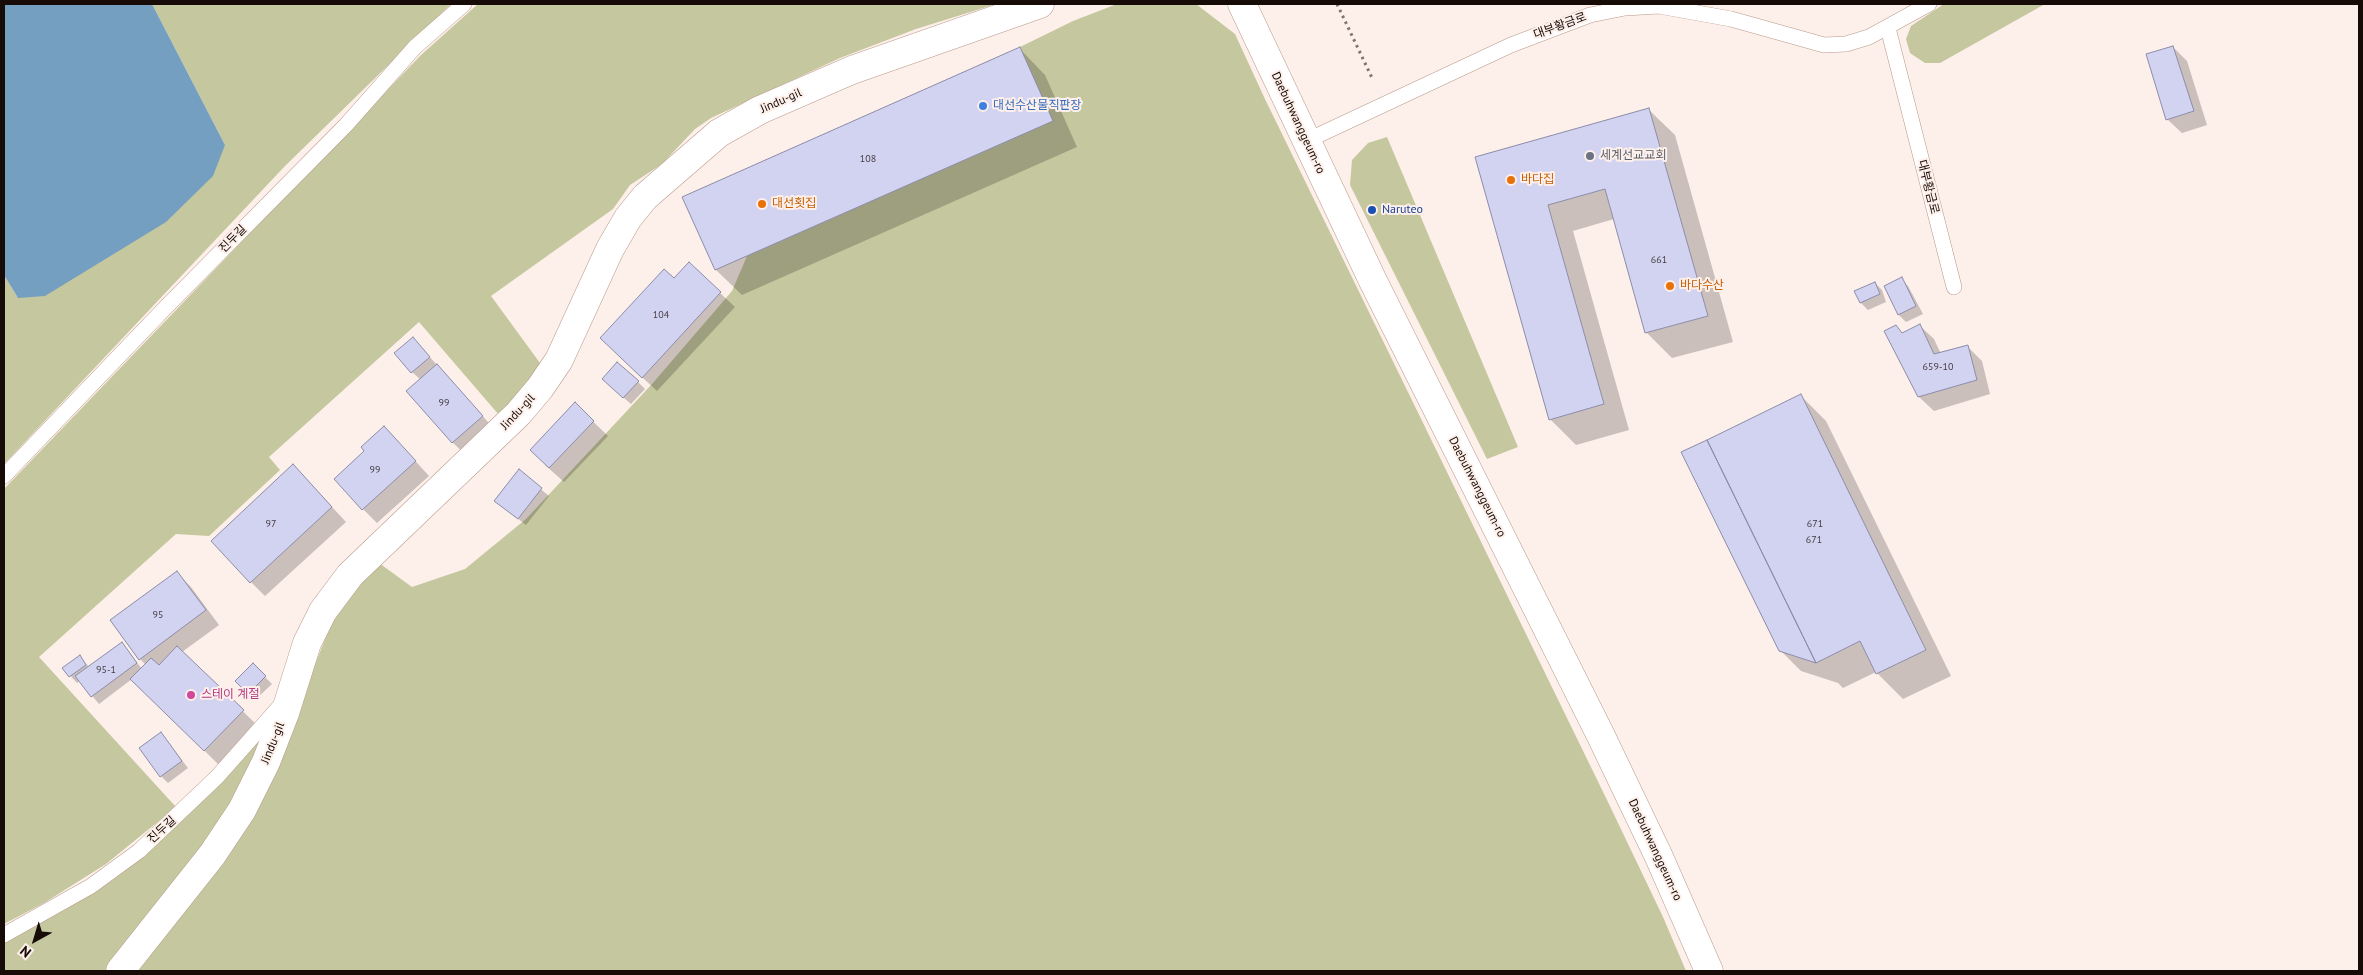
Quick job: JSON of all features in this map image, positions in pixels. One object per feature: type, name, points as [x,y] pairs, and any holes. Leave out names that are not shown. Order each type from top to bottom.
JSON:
[{"type":"street","name":"Jindu-gil","points":[[120,971],[212,855],[242,810],[266,762],[307,643],[323,611],[350,575],[519,413],[540,388],[559,360],[610,249],[628,218],[645,197],[719,133],[760,110],[852,70],[1040,4]]},
{"type":"street","name":"Daebuhwanggeum-ro","points":[[1242,4],[1373,281],[1601,736],[1659,856],[1709,971]]},
{"type":"lane","name":"진두길","points":[[4,476],[166,307],[346,125],[415,47],[464,4]]},
{"type":"lane","name":"대부황금로","points":[[1306,141],[1383,104],[1555,27],[1590,15],[1625,8],[1659,6],[1699,12],[1770,29],[1824,45],[1846,44],[1869,37],[1929,4]]},
{"type":"lane","name":"대부황금로","points":[[1888,28],[1954,287]]},
{"type":"lane","name":"진두길","points":[[4,935],[92,886],[139,851],[217,777],[292,691]]},
{"type":"path","points":[[1337,4],[1383,104]]},
{"type":"green space","points":[[152,4],[451,4],[285,166],[4,464],[4,275],[18,298],[225,145]]},
{"type":"green space","points":[[478,4],[996,4],[916,29],[840,58],[711,118],[695,129],[662,164],[630,185],[613,209],[491,296],[540,363],[533,376],[499,415],[419,322],[269,457],[280,470],[209,536],[176,534],[39,657],[176,807],[106,864],[44,903],[4,924],[4,489],[421,55]]},
{"type":"green space","points":[[1117,4],[1196,4],[1235,34],[1607,800],[1663,917],[1686,971],[138,971],[174,923],[287,734],[330,627],[357,584],[379,563],[412,587],[465,569],[526,519],[652,384],[732,291],[747,256],[1052,121],[1020,47],[1073,21]]},
{"type":"green space","points":[[1944,4],[2045,4],[1940,63],[1925,63],[1910,53],[1906,39],[1911,26]]},
{"type":"green space","points":[[1387,137],[1518,447],[1487,459],[1350,185],[1352,160],[1368,143]]},
{"type":"green space","points":[[267,732],[254,761],[222,817],[180,878],[105,971],[4,971],[4,943],[95,890]]},
{"type":"water","points":[[4,4],[152,4],[225,145],[213,176],[166,222],[45,296],[18,298],[4,275]]},
{"type":"building","points":[[2173,46],[2194,111],[2166,120],[2146,54]]},
{"type":"building","points":[[1020,47],[1053,121],[715,270],[682,197]]},
{"type":"building","points":[[1649,108],[1708,316],[1645,333],[1605,189],[1548,205],[1604,404],[1549,420],[1475,157]]},
{"type":"building","points":[[689,262],[721,292],[642,378],[600,338],[664,269],[674,278]]},
{"type":"building","points":[[1902,277],[1916,306],[1898,315],[1884,286]]},
{"type":"building","points":[[1875,282],[1880,294],[1860,303],[1854,291]]},
{"type":"building","points":[[1920,324],[1934,354],[1968,345],[1977,380],[1918,397],[1884,331],[1896,325],[1902,333]]},
{"type":"building","points":[[413,337],[430,357],[411,373],[394,353]]},
{"type":"building","points":[[617,362],[639,381],[623,398],[602,379]]},
{"type":"building","points":[[437,364],[483,416],[452,443],[406,391]]},
{"type":"building","points":[[1801,394],[1926,650],[1876,674],[1860,641],[1816,663],[1707,440]]},
{"type":"building","points":[[575,402],[594,421],[549,468],[530,450]]},
{"type":"building","points":[[384,426],[416,461],[362,510],[334,479],[364,451],[361,447]]},
{"type":"building","points":[[1707,440],[1816,663],[1779,651],[1681,452]]},
{"type":"building","points":[[293,464],[332,507],[250,583],[211,541]]},
{"type":"building","points":[[519,469],[542,488],[518,519],[494,501]]},
{"type":"building","points":[[177,571],[206,610],[139,660],[110,620]]},
{"type":"building","points":[[122,642],[137,663],[91,697],[75,676]]},
{"type":"building","points":[[177,646],[244,710],[204,751],[130,679],[151,658],[159,665]]},
{"type":"building","points":[[80,655],[86,665],[69,677],[62,668]]},
{"type":"building","points":[[253,663],[266,676],[248,694],[235,681]]},
{"type":"building","points":[[161,732],[182,761],[160,777],[139,748]]},
{"type":"place","name":"대선수산물직판장","points":[[983,106]]},
{"type":"place","name":"세계선교교회","points":[[1590,156]]},
{"type":"place","name":"바다집","points":[[1511,180]]},
{"type":"place","name":"대선횟집","points":[[762,204]]},
{"type":"place","name":"Naruteo","points":[[1372,210]]},
{"type":"place","name":"바다수산","points":[[1670,286]]},
{"type":"place","name":"스테이 계절","points":[[191,695]]}]
